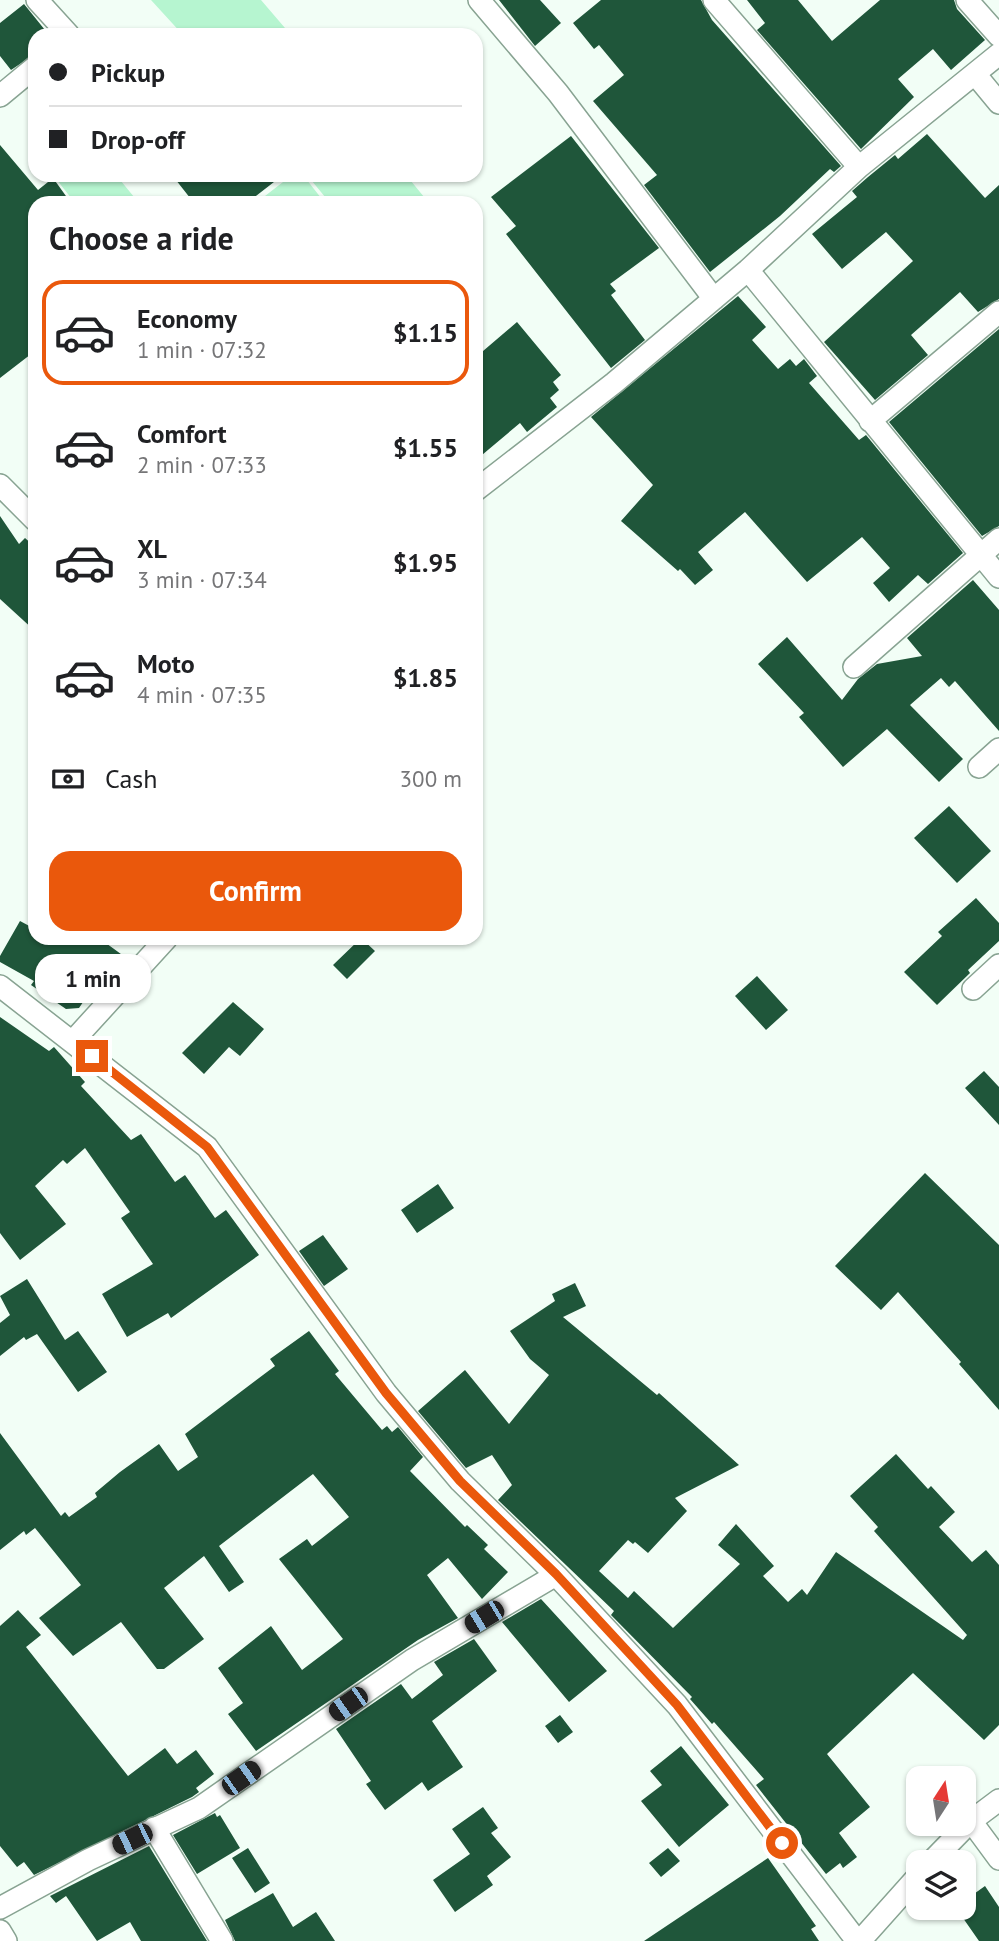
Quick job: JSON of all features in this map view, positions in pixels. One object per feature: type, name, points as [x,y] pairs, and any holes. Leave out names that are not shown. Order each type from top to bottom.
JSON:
[{"type":"street","points":[[37,0],[63,28]]},
{"type":"street","points":[[479,0],[558,93],[714,299]]},
{"type":"street","points":[[714,0],[859,167]]},
{"type":"street","points":[[967,0],[999,36]]},
{"type":"street","points":[[483,485],[614,383],[748,270],[859,167],[999,54]]},
{"type":"street","points":[[0,96],[28,73]]},
{"type":"street","points":[[975,74],[999,103]]},
{"type":"street","points":[[748,270],[999,577]]},
{"type":"street","points":[[870,421],[999,312]]},
{"type":"street","points":[[0,485],[28,513]]},
{"type":"street","points":[[854,667],[999,539]]},
{"type":"street","points":[[979,767],[999,749]]},
{"type":"street","points":[[73,1041],[161,945]]},
{"type":"street","points":[[973,989],[999,965]]},
{"type":"street","points":[[0,986],[207,1147],[386,1393],[460,1481],[556,1574],[677,1705],[859,1941],[906,1889]]},
{"type":"street","points":[[0,1908],[154,1828],[199,1808],[412,1660],[556,1574]]},
{"type":"street","points":[[976,1817],[999,1800]]},
{"type":"street","points":[[154,1828],[222,1941]]},
{"type":"street","points":[[976,1828],[999,1859]]},
{"type":"street","points":[[943,1850],[956,1836]]},
{"type":"street","points":[[0,1931],[6,1941]]},
{"type":"green space","points":[[151,0],[261,0],[285,28],[177,28]]},
{"type":"green space","points":[[58,182],[122,182],[133,196],[70,196]]},
{"type":"green space","points":[[283,182],[308,182],[320,196],[265,196]]},
{"type":"green space","points":[[313,182],[412,182],[423,196],[324,196]]},
{"type":"building","points":[[499,0],[540,0],[561,23],[535,46]]},
{"type":"building","points":[[601,0],[701,0],[712,20],[841,166],[834,172],[830,169],[780,216],[710,272],[644,185],[657,175],[593,101],[624,75],[599,45],[594,49],[573,23]]},
{"type":"building","points":[[747,0],[798,0],[832,41],[880,0],[954,0],[957,9],[985,40],[951,70],[933,49],[898,79],[914,97],[861,149],[757,30],[765,23]]},
{"type":"building","points":[[24,4],[43,28],[28,28],[28,59],[11,70],[0,56],[0,23]]},
{"type":"building","points":[[927,134],[985,198],[999,185],[999,299],[978,312],[960,292],[911,335],[928,355],[875,400],[824,342],[913,261],[886,232],[842,269],[812,234],[857,197],[852,191],[868,177],[895,155],[898,159]]},
{"type":"building","points":[[571,136],[659,248],[610,284],[616,291],[611,295],[645,340],[611,368],[506,234],[516,226],[491,197]]},
{"type":"building","points":[[0,145],[28,178],[28,182],[38,190],[48,182],[56,182],[66,196],[28,196],[28,356],[0,378]]},
{"type":"building","points":[[178,182],[274,182],[256,196],[188,196]]},
{"type":"building","points":[[738,296],[766,327],[752,340],[778,369],[790,359],[796,366],[804,359],[817,376],[809,383],[859,440],[866,435],[963,553],[928,584],[918,575],[889,602],[873,583],[890,568],[862,537],[807,582],[745,512],[698,552],[713,570],[695,585],[680,569],[678,571],[621,521],[653,485],[591,417]]},
{"type":"building","points":[[517,322],[561,375],[553,382],[559,390],[550,398],[557,407],[527,432],[520,423],[483,454],[483,351]]},
{"type":"building","points":[[999,329],[999,526],[982,536],[889,422]]},
{"type":"building","points":[[0,516],[19,544],[25,538],[28,541],[28,625],[0,599]]},
{"type":"building","points":[[973,580],[999,610],[999,731],[955,681],[949,687],[941,678],[910,705],[963,759],[939,782],[887,729],[843,767],[799,717],[804,713],[758,664],[787,637],[842,700],[858,679],[877,664],[922,656],[907,638]]},
{"type":"building","points":[[949,806],[991,851],[957,883],[914,838]]},
{"type":"building","points":[[976,898],[999,923],[999,941],[937,1005],[904,972],[942,936],[938,932]]},
{"type":"building","points":[[20,921],[28,925],[28,945],[109,945],[125,957],[96,996],[90,992],[79,1008],[66,1009],[31,985],[34,981],[0,962],[0,956]]},
{"type":"building","points":[[354,945],[369,945],[375,951],[347,979],[333,965]]},
{"type":"building","points":[[757,976],[788,1010],[766,1030],[735,996]]},
{"type":"building","points":[[233,1002],[264,1029],[240,1056],[229,1047],[204,1074],[182,1053]]},
{"type":"building","points":[[0,1017],[49,1051],[54,1047],[85,1082],[81,1086],[131,1140],[141,1134],[175,1182],[185,1175],[215,1218],[226,1210],[259,1255],[171,1318],[168,1313],[127,1337],[102,1294],[153,1264],[121,1218],[130,1212],[85,1148],[67,1164],[63,1160],[35,1186],[66,1224],[20,1260],[0,1233]]},
{"type":"building","points":[[984,1071],[999,1087],[999,1125],[965,1088]]},
{"type":"building","points":[[925,1173],[999,1245],[999,1410],[959,1364],[961,1362],[898,1292],[881,1310],[835,1266]]},
{"type":"building","points":[[438,1184],[454,1208],[417,1233],[401,1210]]},
{"type":"building","points":[[323,1235],[348,1269],[324,1286],[299,1251]]},
{"type":"building","points":[[27,1279],[65,1340],[78,1331],[107,1372],[78,1392],[37,1334],[26,1340],[24,1337],[0,1356],[0,1323],[10,1315],[0,1296]]},
{"type":"building","points":[[575,1283],[586,1306],[563,1317],[657,1395],[659,1393],[739,1465],[675,1498],[687,1511],[648,1553],[635,1542],[633,1544],[628,1540],[599,1571],[628,1598],[634,1591],[673,1628],[740,1564],[718,1545],[736,1524],[774,1566],[763,1576],[788,1602],[802,1589],[807,1595],[836,1552],[963,1640],[967,1635],[874,1531],[878,1527],[850,1496],[896,1454],[928,1489],[931,1486],[955,1512],[939,1527],[972,1562],[986,1550],[999,1565],[999,1725],[984,1740],[913,1673],[827,1754],[870,1807],[839,1833],[857,1857],[843,1868],[840,1863],[826,1874],[756,1785],[764,1779],[690,1699],[692,1697],[611,1615],[614,1611],[498,1500],[512,1485],[492,1455],[466,1468],[418,1411],[465,1370],[509,1424],[549,1375],[530,1359],[510,1331],[555,1301],[552,1294]]},
{"type":"building","points":[[309,1331],[339,1371],[335,1374],[382,1430],[387,1426],[392,1432],[398,1427],[423,1457],[410,1471],[465,1527],[467,1525],[488,1545],[484,1549],[508,1572],[482,1599],[448,1558],[427,1575],[458,1618],[418,1640],[256,1751],[228,1714],[243,1703],[218,1668],[271,1626],[302,1670],[343,1639],[279,1559],[307,1539],[312,1546],[349,1517],[313,1474],[219,1546],[244,1582],[229,1592],[204,1556],[164,1588],[204,1639],[164,1669],[157,1669],[121,1622],[73,1656],[39,1618],[81,1585],[35,1528],[26,1535],[24,1531],[0,1550],[0,1433],[61,1516],[65,1512],[69,1517],[97,1497],[95,1493],[120,1472],[159,1444],[178,1471],[198,1457],[185,1434],[275,1366],[270,1359]]},
{"type":"building","points":[[541,1599],[607,1671],[569,1702],[502,1622]]},
{"type":"building","points":[[18,1610],[41,1635],[26,1647],[128,1776],[165,1748],[177,1764],[196,1750],[214,1774],[196,1788],[199,1792],[192,1797],[34,1875],[24,1862],[17,1867],[0,1846],[0,1626]]},
{"type":"building","points":[[474,1639],[497,1671],[432,1721],[463,1767],[428,1791],[422,1782],[385,1810],[366,1784],[371,1781],[336,1729],[401,1684],[412,1699],[443,1675],[434,1662]]},
{"type":"building","points":[[560,1715],[573,1732],[558,1743],[545,1726]]},
{"type":"building","points":[[681,1746],[729,1805],[679,1847],[641,1801],[662,1785],[650,1771]]},
{"type":"building","points":[[483,1807],[498,1828],[491,1833],[511,1857],[487,1876],[493,1885],[455,1912],[433,1880],[470,1854],[452,1829]]},
{"type":"building","points":[[215,1813],[217,1817],[220,1815],[240,1848],[197,1874],[173,1835]]},
{"type":"building","points":[[149,1846],[207,1941],[141,1941],[130,1922],[97,1941],[66,1896],[56,1903],[50,1896]]},
{"type":"building","points":[[248,1848],[270,1883],[255,1893],[232,1858]]},
{"type":"building","points":[[668,1848],[680,1861],[661,1877],[649,1863]]},
{"type":"building","points":[[768,1858],[816,1926],[811,1929],[819,1941],[644,1941]]},
{"type":"building","points":[[985,1886],[999,1907],[999,1941],[979,1941],[964,1920],[976,1920],[976,1892]]},
{"type":"building","points":[[273,1893],[293,1927],[316,1912],[335,1941],[235,1941],[225,1920]]},
{"type":"route","points":[[92,1056],[207,1147],[386,1393],[460,1481],[556,1574],[677,1705],[782,1843]]}]
